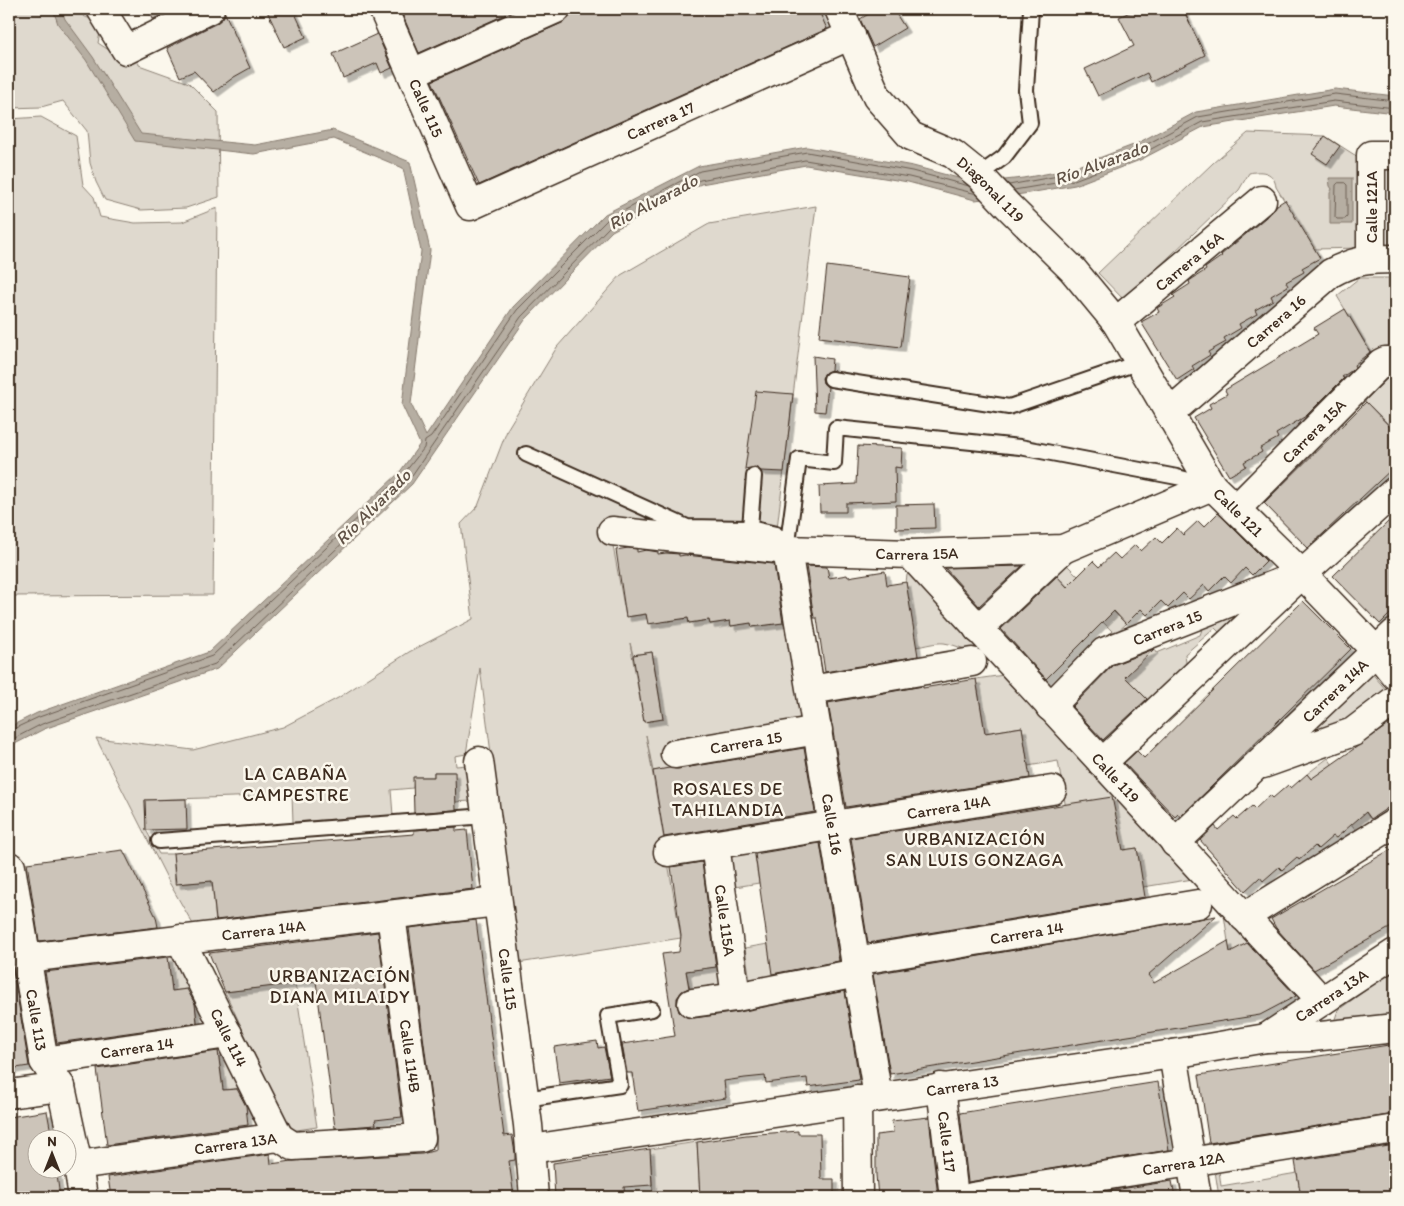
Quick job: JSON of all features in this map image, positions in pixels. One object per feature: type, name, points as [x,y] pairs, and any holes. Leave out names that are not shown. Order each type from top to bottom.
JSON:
[{"type":"street","points":[[101,9],[126,50],[210,9]]},
{"type":"street","name":"Calle 115","points":[[383,9],[470,206]]},
{"type":"street","points":[[412,73],[556,9]]},
{"type":"street","points":[[839,9],[851,35]]},
{"type":"street","name":"Diagonal 119","points":[[851,35],[877,97],[911,136],[953,154],[981,177],[1073,270],[1116,322]]},
{"type":"street","name":"Carrera 17","points":[[470,206],[851,35]]},
{"type":"street","name":"Calle 121A","points":[[1383,155],[1383,259]]},
{"type":"street","name":"Carrera 16A","points":[[1116,322],[1262,200]]},
{"type":"street","name":"Carrera 16","points":[[1170,413],[1331,273],[1348,264],[1383,259]]},
{"type":"street","name":"Calle 121","points":[[1116,322],[1212,486],[1302,574],[1386,642],[1395,675]]},
{"type":"street","name":"Carrera 15A","points":[[1236,509],[1381,363],[1395,361]]},
{"type":"street","name":"Carrera 15A","points":[[612,531],[787,550],[910,554],[1062,549],[1212,486]]},
{"type":"street","name":"Carrera 15","points":[[1102,763],[1302,574],[1395,491]]},
{"type":"street","points":[[978,629],[1062,549]]},
{"type":"street","name":"Calle 116","points":[[787,550],[856,967],[868,1098],[858,1197]]},
{"type":"street","name":"Calle 119","points":[[910,554],[1322,1002]]},
{"type":"street","name":"Carrera 15","points":[[1050,707],[1104,652],[1302,574]]},
{"type":"street","name":"Carrera 14A","points":[[1175,843],[1386,642]]},
{"type":"street","points":[[811,690],[972,662]]},
{"type":"street","name":"Carrera 14A","points":[[1254,767],[1353,732],[1395,700]]},
{"type":"street","name":"Carrera 15","points":[[676,754],[818,730]]},
{"type":"street","name":"Calle 115","points":[[479,761],[525,1099],[534,1197]]},
{"type":"street","name":"Carrera 14A","points":[[668,852],[1052,790]]},
{"type":"street","points":[[1244,917],[1395,823]]},
{"type":"street","name":"Calle 115A","points":[[715,845],[736,996]]},
{"type":"street","name":"Calle 113","points":[[11,867],[44,1060],[61,1087],[70,1128]]},
{"type":"street","name":"Carrera 14A","points":[[28,958],[497,902]]},
{"type":"street","name":"Carrera 14","points":[[692,1003],[736,996],[856,967],[1198,904]]},
{"type":"street","name":"Calle 114B","points":[[391,914],[421,1138]]},
{"type":"street","name":"Calle 114","points":[[180,939],[279,1137]]},
{"type":"street","name":"Carrera 13A","points":[[1266,1038],[1395,953]]},
{"type":"street","name":"Carrera 13","points":[[531,1148],[1173,1054],[1266,1038],[1312,1037],[1395,1028]]},
{"type":"street","name":"Carrera 14","points":[[44,1060],[228,1034]]},
{"type":"street","points":[[1173,1054],[1197,1197]]},
{"type":"street","points":[[9,1094],[61,1087]]},
{"type":"street","name":"Calle 117","points":[[941,1087],[954,1197]]},
{"type":"street","name":"Carrera 12A","points":[[972,1197],[1395,1130]]},
{"type":"street","name":"Carrera 13A","points":[[78,1165],[279,1137],[293,1146],[421,1138]]},
{"type":"street","name":"Calle 113","points":[[78,1165],[83,1197]]},
{"type":"lane","points":[[981,177],[1004,157],[1030,123],[1026,90],[1031,9]]},
{"type":"lane","points":[[831,379],[1009,407],[1140,362]]},
{"type":"lane","points":[[787,550],[799,459],[834,463],[836,428],[1020,447],[1177,477],[1212,486]]},
{"type":"lane","points":[[526,454],[687,527],[750,528],[776,534],[787,550]]},
{"type":"lane","points":[[750,528],[754,476]]},
{"type":"lane","points":[[158,841],[486,816]]},
{"type":"lane","points":[[525,1099],[620,1085],[608,1016],[652,1009]]},
{"type":"shaded area","points":[[9,9],[80,9],[83,16],[102,23],[98,43],[115,54],[136,51],[139,65],[189,83],[218,112],[219,197],[186,208],[141,210],[105,200],[96,182],[90,163],[87,131],[63,101],[41,107],[9,108]]},
{"type":"shaded area","points":[[41,117],[76,136],[83,185],[94,197],[100,217],[135,223],[182,222],[217,208],[213,595],[9,596],[9,119]]},
{"type":"shaded area","points":[[1248,133],[1325,136],[1361,159],[1361,248],[1314,249],[1276,187],[1273,178],[1263,172],[1249,173],[1239,190],[1124,300],[1098,273],[1213,163]]},
{"type":"shaded area","points":[[816,206],[775,545],[609,524],[626,617],[646,614],[647,619],[668,621],[688,618],[689,623],[709,620],[710,624],[730,621],[731,626],[751,623],[752,627],[790,622],[805,727],[670,750],[674,768],[653,771],[646,735],[681,938],[518,963],[480,668],[466,754],[455,756],[456,766],[467,765],[471,801],[455,802],[454,772],[434,772],[434,777],[414,777],[413,788],[391,790],[393,815],[293,822],[292,795],[145,800],[146,830],[159,854],[173,854],[175,884],[212,881],[216,923],[194,926],[170,884],[96,738],[193,750],[283,727],[338,698],[409,652],[473,619],[461,524],[478,506],[508,428],[557,347],[621,275],[709,224]],"holes":[[[630,643],[633,655],[652,652],[663,719],[644,722]]]},
{"type":"shaded area","points":[[1359,278],[1389,278],[1389,345],[1372,354],[1337,296]]},
{"type":"shaded area","points":[[1387,379],[1395,379],[1395,431],[1365,401]]},
{"type":"shaded area","points":[[1067,565],[1126,624],[1115,634],[1055,575]]},
{"type":"shaded area","points":[[912,569],[919,569],[1253,933],[1254,939],[1250,942],[1253,965],[1232,968],[1224,915],[1193,879],[1143,887],[1137,848],[1044,863],[1038,820],[1067,815],[1058,761],[1028,766],[1022,727],[985,733],[976,679],[1004,675],[983,650],[978,651],[941,643],[916,647],[906,582],[907,575]]},
{"type":"shaded area","points":[[1249,608],[1223,636],[1215,628],[1185,654],[1187,670],[1150,703],[1125,677],[1139,663],[1129,653],[1152,644],[1157,653],[1200,635],[1205,621]]},
{"type":"shaded area","points":[[1370,671],[1387,691],[1345,724],[1280,750]]},
{"type":"shaded area","points":[[1328,758],[1371,820],[1357,831],[1307,774]]},
{"type":"shaded area","points":[[754,850],[759,883],[735,887],[730,853]]},
{"type":"shaded area","points":[[768,944],[773,978],[750,981],[745,948]]},
{"type":"shaded area","points":[[173,949],[213,1026],[198,1028],[193,988],[172,991],[167,950]]},
{"type":"shaded area","points":[[720,966],[723,986],[690,991],[686,971]]},
{"type":"shaded area","points":[[1391,972],[1395,972],[1395,1022],[1336,1025],[1335,1019],[1338,1010]]},
{"type":"shaded area","points":[[295,983],[317,1127],[290,1131],[225,992]]},
{"type":"shaded area","points":[[223,1049],[241,1088],[223,1090],[218,1050]]},
{"type":"shaded area","points":[[697,1142],[700,1197],[653,1197],[650,1149]]},
{"type":"shaded area","points":[[1219,1170],[1221,1186],[1297,1173],[1301,1197],[1219,1197],[1215,1171]]},
{"type":"water","name":"Río Alvarado","points":[[53,9],[61,9],[65,19],[93,57],[141,134],[255,145],[333,130],[410,162],[430,250],[411,404],[426,436],[513,307],[605,214],[699,166],[807,147],[913,166],[977,183],[1023,178],[1067,170],[1136,144],[1196,112],[1335,89],[1395,96],[1395,113],[1334,106],[1203,127],[1140,160],[1075,185],[975,200],[908,182],[806,165],[701,184],[612,231],[525,320],[412,484],[217,669],[44,729],[9,747],[9,727],[37,713],[209,652],[399,473],[420,444],[402,405],[421,251],[403,168],[334,139],[254,154],[135,141],[86,60],[58,24]]},
{"type":"water","points":[[1329,178],[1352,178],[1352,224],[1330,224],[1330,193],[1332,189]]},
{"type":"building","points":[[148,9],[175,9],[153,19]]},
{"type":"building","points":[[266,9],[293,9],[306,37],[284,47]]},
{"type":"building","points":[[400,9],[518,9],[419,53]]},
{"type":"building","points":[[571,9],[818,9],[827,29],[479,185],[432,81],[562,23],[569,18]]},
{"type":"building","points":[[877,9],[893,9],[905,28],[873,47],[860,19]]},
{"type":"building","points":[[1136,9],[1183,9],[1205,55],[1151,82],[1147,73],[1098,96],[1085,69],[1134,46],[1119,17]]},
{"type":"building","points":[[225,13],[250,68],[214,92],[194,71],[180,77],[167,48],[217,23],[223,18]]},
{"type":"building","points":[[377,34],[392,68],[381,73],[377,63],[343,78],[333,54]]},
{"type":"building","points":[[1325,136],[1340,146],[1327,164],[1312,154]]},
{"type":"building","points":[[1285,200],[1320,258],[1302,268],[1304,272],[1286,282],[1288,286],[1271,296],[1273,300],[1255,310],[1257,314],[1239,324],[1241,328],[1224,338],[1226,342],[1208,352],[1210,355],[1192,366],[1194,369],[1177,380],[1141,322],[1159,312],[1157,308],[1175,297],[1173,295],[1190,284],[1189,281],[1206,270],[1205,268],[1222,256],[1272,212],[1277,205]]},
{"type":"building","points":[[827,266],[910,277],[901,347],[819,337]]},
{"type":"building","points":[[1345,309],[1370,352],[1354,365],[1355,367],[1351,371],[1342,377],[1344,378],[1306,416],[1276,434],[1278,438],[1260,448],[1262,452],[1244,462],[1246,466],[1229,476],[1194,418],[1211,408],[1209,404],[1227,394],[1225,390],[1318,334],[1314,328]]},
{"type":"building","points":[[813,356],[832,359],[831,370],[825,373],[822,378],[823,383],[828,387],[825,412],[815,411]]},
{"type":"building","points":[[756,391],[793,394],[784,472],[761,471],[755,467],[745,469]]},
{"type":"building","points":[[1366,402],[1395,432],[1395,466],[1308,548],[1264,503]]},
{"type":"building","points":[[858,446],[902,448],[901,468],[895,467],[896,501],[846,503],[846,512],[820,512],[819,486],[856,484]]},
{"type":"building","points":[[934,504],[935,528],[896,529],[896,505]]},
{"type":"building","points":[[1218,513],[1266,561],[1252,575],[1245,568],[1231,583],[1224,576],[1209,591],[1204,585],[1189,599],[1183,593],[1168,608],[1161,601],[1147,615],[1141,609],[1126,624],[1114,611],[1046,679],[1001,629],[1057,576],[1067,587],[1093,561],[1099,567],[1114,553],[1120,559],[1135,545],[1141,551],[1156,537],[1162,543],[1177,528],[1183,535],[1198,521],[1204,527]]},
{"type":"building","points":[[1395,515],[1395,609],[1380,624],[1333,576]]},
{"type":"building","points":[[637,549],[637,552],[646,550],[658,552],[658,554],[679,554],[679,556],[774,564],[783,623],[752,627],[751,623],[731,626],[730,621],[710,624],[709,620],[689,623],[688,618],[648,624],[646,614],[626,617],[616,550]]},
{"type":"building","points":[[806,566],[827,567],[829,578],[885,571],[887,585],[906,582],[918,656],[825,672],[817,618],[814,618]]},
{"type":"building","points":[[1022,566],[979,606],[945,568]]},
{"type":"building","points":[[1303,601],[1351,649],[1180,817],[1178,814],[1175,817],[1124,763],[1137,751],[1144,758]]},
{"type":"building","points":[[1154,649],[1125,677],[1147,699],[1103,740],[1072,707],[1113,665]]},
{"type":"building","points":[[652,652],[663,719],[644,722],[633,655]]},
{"type":"building","points":[[976,679],[985,733],[1022,727],[1030,778],[846,807],[828,703],[923,686],[923,688]]},
{"type":"building","points":[[1395,720],[1395,803],[1371,819],[1366,812],[1336,838],[1333,836],[1318,849],[1315,846],[1299,860],[1297,857],[1282,870],[1279,867],[1263,881],[1260,877],[1245,891],[1200,840],[1215,826],[1218,830],[1234,816],[1237,819],[1252,806],[1255,809],[1270,795],[1273,798],[1288,785],[1291,788],[1307,774],[1311,779]]},
{"type":"building","points":[[804,748],[815,812],[664,837],[653,771],[669,768],[678,769]]},
{"type":"building","points":[[434,772],[455,772],[456,810],[414,813],[413,777],[434,777]]},
{"type":"building","points":[[1112,797],[1123,850],[1137,848],[1145,897],[868,943],[851,838]]},
{"type":"building","points":[[186,799],[187,829],[146,830],[145,800]]},
{"type":"building","points":[[456,827],[456,831],[467,830],[473,889],[216,920],[212,881],[176,884],[173,853],[414,834],[414,830]]},
{"type":"building","points":[[820,843],[839,961],[772,974],[755,854]]},
{"type":"building","points":[[1395,847],[1395,925],[1314,970],[1276,928],[1271,919]]},
{"type":"building","points":[[123,850],[156,917],[158,927],[39,941],[27,863]]},
{"type":"building","points":[[702,862],[716,967],[686,971],[689,988],[682,991],[677,998],[679,1012],[686,1017],[694,1018],[739,1012],[845,991],[859,1080],[808,1087],[807,1078],[766,1083],[765,1076],[745,1078],[724,1081],[726,1098],[638,1111],[632,1073],[627,1073],[622,1044],[675,1036],[662,954],[679,952],[681,936],[671,867]]},
{"type":"building","points":[[1216,916],[1148,975],[1154,983],[1228,941],[1230,952],[1247,943],[1296,996],[1260,1015],[890,1074],[873,974]]},
{"type":"building","points":[[476,920],[504,1136],[512,1135],[515,1153],[515,1160],[509,1161],[514,1197],[111,1197],[108,1177],[270,1154],[271,1164],[292,1161],[422,1154],[436,1150],[436,1136],[409,928]]},
{"type":"building","points":[[378,932],[402,1117],[375,1120],[376,1125],[335,1128],[316,981],[225,992],[209,953]]},
{"type":"building","points":[[9,947],[29,1066],[9,1069]]},
{"type":"building","points":[[168,957],[172,991],[187,989],[195,1004],[197,1023],[57,1043],[45,972]]},
{"type":"building","points":[[597,1041],[598,1048],[604,1047],[610,1076],[559,1083],[554,1047]]},
{"type":"building","points":[[1395,1044],[1395,1114],[1209,1143],[1199,1075]]},
{"type":"building","points":[[218,1051],[223,1090],[237,1089],[246,1106],[248,1125],[107,1145],[97,1069]]},
{"type":"building","points":[[1158,1082],[1169,1150],[968,1182],[960,1113]]},
{"type":"building","points":[[47,1111],[50,1128],[28,1128],[28,1178],[57,1178],[60,1197],[9,1197],[9,1117]]},
{"type":"building","points":[[929,1117],[938,1197],[878,1197],[876,1135],[893,1133],[892,1121]]},
{"type":"building","points":[[798,1131],[798,1134],[820,1134],[821,1179],[834,1179],[834,1197],[700,1197],[697,1142],[746,1135]]},
{"type":"building","points":[[1395,1145],[1395,1197],[1301,1197],[1295,1161]]},
{"type":"building","points":[[650,1149],[652,1185],[624,1187],[625,1197],[555,1197],[553,1163]]},
{"type":"building","points":[[1172,1181],[1175,1197],[1069,1197]]},
{"type":"district","name":"LA CABAÑA CAMPESTRE","points":[[296,784]]},
{"type":"district","name":"ROSALES DE TAHILANDIA","points":[[728,800]]},
{"type":"district","name":"URBANIZACIÓN SAN LUIS GONZAGA","points":[[975,850]]},
{"type":"district","name":"URBANIZACIÓN DIANA MILAIDY","points":[[340,986]]}]
